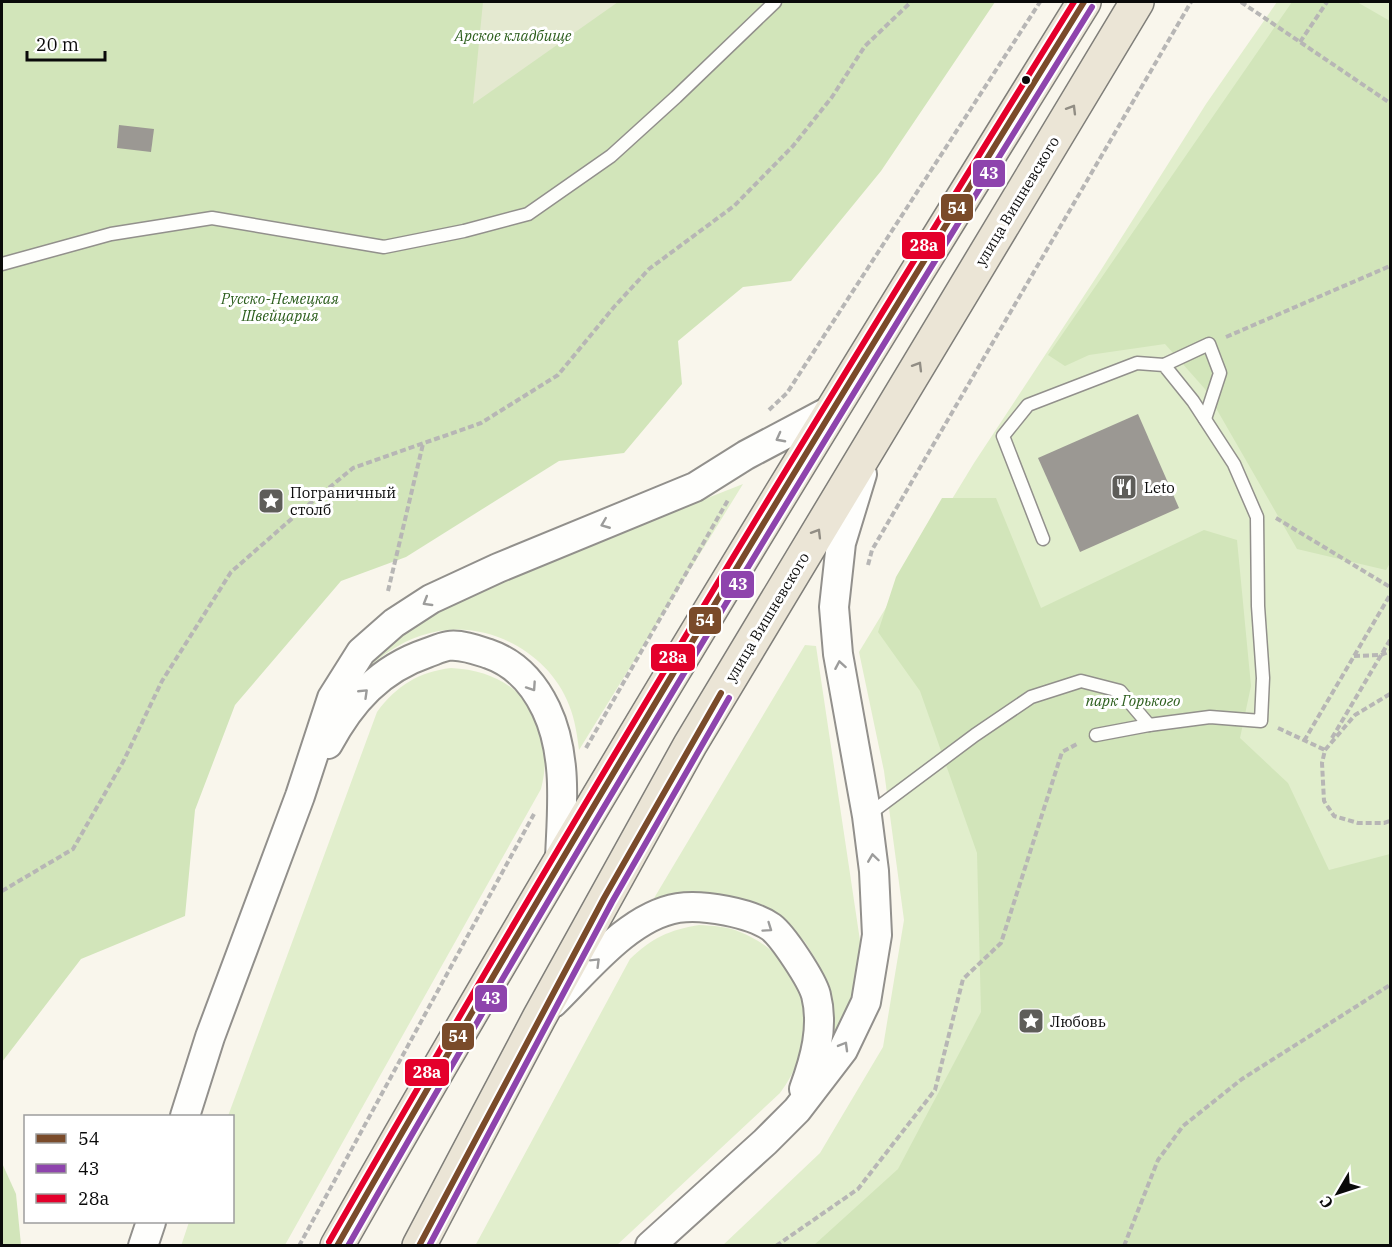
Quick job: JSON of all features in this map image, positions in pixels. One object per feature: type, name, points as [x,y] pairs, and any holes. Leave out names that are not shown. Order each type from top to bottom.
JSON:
[{"type":"main road","points":[[337,1245],[560,858],[831,410],[1084,2]]},
{"type":"main road","name":"улица Вишневского","points":[[419,1245],[539,1018],[690,745],[1137,2]]},
{"type":"street","points":[[185,1115],[210,1037],[300,796],[332,698],[361,652],[394,623],[431,599],[498,568],[695,487],[747,455],[831,410]]},
{"type":"street","points":[[650,1245],[765,1142],[797,1110],[843,1050],[866,1002],[877,935],[874,871],[867,816],[838,654],[834,608],[841,543],[872,443]]},
{"type":"street","points":[[300,796],[339,724],[356,701],[374,683],[402,662],[449,646],[474,649],[504,659],[529,681],[546,710],[556,740],[563,783],[560,858]]},
{"type":"street","points":[[539,1018],[626,932],[654,917],[678,908],[703,908],[738,913],[771,927],[803,967],[816,994],[819,1024],[815,1059],[797,1110]]},
{"type":"street","points":[[143,1245],[150,1223]]},
{"type":"lane","points":[[2,264],[111,234],[212,218],[384,247],[464,231],[528,214],[611,156],[776,2]]},
{"type":"lane","points":[[1043,539],[1003,436],[1028,405],[1137,363],[1164,365],[1209,344],[1220,373],[1205,419]]},
{"type":"lane","points":[[1096,735],[1209,717],[1261,721],[1263,678],[1258,606],[1257,517],[1234,464],[1193,401],[1164,365]]},
{"type":"lane","points":[[867,816],[975,735],[1031,697],[1081,681],[1120,692],[1149,725]]},
{"type":"path","points":[[2,891],[73,849],[124,760],[162,681],[231,572],[354,468],[481,423],[558,375],[614,307],[649,269],[734,206],[793,146],[832,97],[865,46],[911,2]]},
{"type":"path","points":[[764,415],[787,393],[1040,2]]},
{"type":"path","points":[[867,569],[872,550],[1191,2]]},
{"type":"path","points":[[1241,2],[1390,103]]},
{"type":"path","points":[[1300,42],[1327,2]]},
{"type":"path","points":[[1209,344],[1390,266]]},
{"type":"path","points":[[388,591],[423,443]]},
{"type":"path","points":[[584,752],[733,490]]},
{"type":"path","points":[[1251,503],[1390,587]]},
{"type":"path","points":[[1304,741],[1390,595]]},
{"type":"path","points":[[1390,640],[1325,750],[1322,763],[1325,785],[1324,801],[1334,816],[1358,824],[1390,821]]},
{"type":"path","points":[[1354,656],[1382,655],[1390,651]]},
{"type":"path","points":[[1325,750],[1355,715],[1390,694]]},
{"type":"path","points":[[1261,721],[1325,750]]},
{"type":"path","points":[[777,1245],[858,1189],[936,1090],[963,979],[1001,943],[1062,752],[1096,735]]},
{"type":"path","points":[[299,1245],[536,811]]},
{"type":"path","points":[[1124,1245],[1158,1160],[1182,1126],[1242,1079],[1390,985]]},
{"type":"green space","name":"Русско-Немецкая Швейцария","points":[[2,2],[995,2],[881,171],[791,281],[743,287],[678,341],[682,384],[624,453],[559,461],[406,557],[341,581],[235,705],[195,810],[185,916],[81,959],[2,1062]]},
{"type":"green space","name":"Арское кладбище","points":[[483,2],[618,2],[473,104]]},
{"type":"green space","name":"парк Горького","points":[[1277,2],[1390,2],[1390,1245],[722,1246],[820,1153],[883,1047],[904,920],[884,771],[859,652],[974,463],[1101,270],[1206,104]]},
{"type":"green space","points":[[1292,2],[1357,2],[1390,21],[1390,563],[1386,570],[1297,549],[1205,389],[1165,344],[1089,355],[1065,366],[1048,355]]},
{"type":"green space","points":[[743,484],[579,750],[573,716],[560,686],[547,669],[531,655],[493,635],[472,630],[430,633],[398,646],[370,666],[378,649],[439,604]]},
{"type":"green space","points":[[942,498],[996,498],[1041,608],[1204,530],[1237,540],[1251,686],[1240,738],[1288,783],[1329,870],[1390,854],[1390,1245],[813,1246],[898,1169],[981,1012],[977,853],[920,691],[878,632],[896,577]]},
{"type":"green space","points":[[805,645],[816,646],[862,954],[858,991],[827,1059],[828,986],[805,942],[787,925],[647,910]]},
{"type":"green space","points":[[451,668],[475,671],[497,679],[514,690],[528,704],[538,722],[544,742],[545,765],[541,789],[285,1245],[181,1246],[189,1223],[234,1223],[234,1115],[228,1115],[377,712],[401,687],[410,681]]},
{"type":"green space","points":[[699,925],[735,930],[764,945],[782,961],[795,980],[802,1002],[805,1024],[802,1048],[793,1071],[780,1093],[617,1245],[475,1246],[630,959],[662,936],[679,929]]},
{"type":"green space","points":[[2,1163],[16,1194],[21,1245],[2,1245]]},
{"type":"building","points":[[119,125],[154,129],[151,152],[117,148]]},
{"type":"building","points":[[1138,414],[1179,508],[1080,552],[1038,458]]},
{"type":"transit line","name":"28a","points":[[329,1242],[696,618],[1074,2]]},
{"type":"transit line","name":"54","points":[[337,1246],[519,932],[705,621],[1084,2]]},
{"type":"transit line","name":"43","points":[[348,1246],[529,933],[714,623],[1092,7]]},
{"type":"transit line","name":"54","points":[[419,1246],[604,898],[721,693]]},
{"type":"transit line","name":"43","points":[[429,1246],[612,902],[729,698]]},
{"type":"place","name":"Leto","points":[[1124,487]]},
{"type":"place","name":"Пограничный столб","points":[[271,501]]},
{"type":"place","name":"Любовь","points":[[1031,1021]]}]
